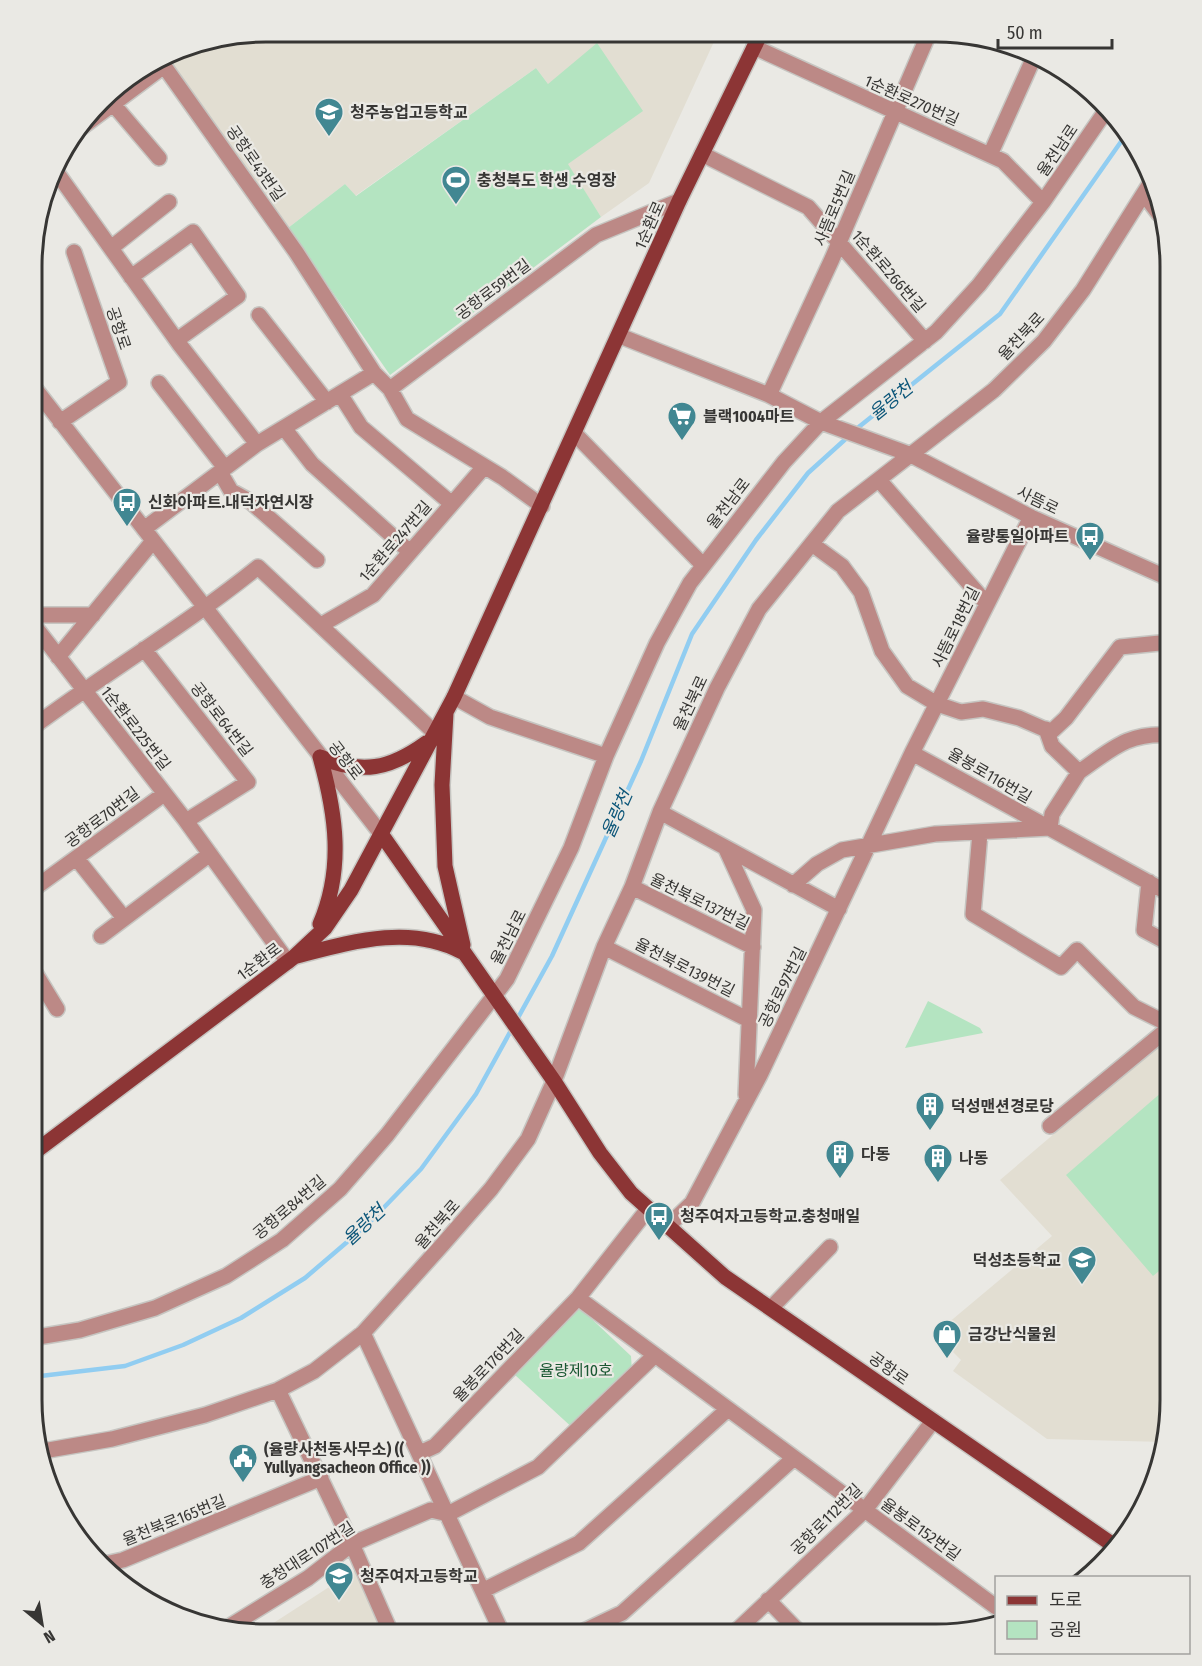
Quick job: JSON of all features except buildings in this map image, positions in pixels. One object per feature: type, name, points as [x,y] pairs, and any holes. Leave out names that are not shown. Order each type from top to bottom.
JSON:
[{"type":"main road","name":"1순환로","points":[[42,1144],[291,959],[325,928],[339,909],[382,835],[454,697],[680,201],[756,42]]},
{"type":"main road","points":[[446,710],[442,785],[445,867],[465,954]]},
{"type":"main road","points":[[320,757],[340,765],[354,767],[390,765],[432,736]]},
{"type":"main road","points":[[291,959],[320,925],[328,906],[336,867],[335,819],[320,757]]},
{"type":"main road","name":"공항로","points":[[382,835],[542,1063],[600,1154],[631,1193],[725,1277],[1109,1543]]},
{"type":"main road","points":[[291,959],[343,944],[405,937],[443,942],[465,954]]},
{"type":"street","name":"1순환로270번길","points":[[761,42],[894,112],[1003,161],[1043,202]]},
{"type":"street","name":"사뜸로5번길","points":[[769,396],[839,242],[925,42]]},
{"type":"street","points":[[990,155],[1031,63]]},
{"type":"street","name":"공항로43번길","points":[[164,66],[296,252],[374,373]]},
{"type":"street","name":"공항로43번길","points":[[103,111],[161,68]]},
{"type":"street","points":[[113,104],[159,158]]},
{"type":"street","name":"율천남로","points":[[499,1001],[571,848],[606,756],[657,643],[690,583],[784,462],[925,341],[979,285],[1043,202],[1103,115]]},
{"type":"street","name":"1순환로266번길","points":[[702,154],[808,207],[925,341]]},
{"type":"street","points":[[61,177],[177,340],[257,444]]},
{"type":"street","name":"율천북로","points":[[48,1450],[124,1436],[205,1415],[278,1390],[314,1371],[363,1333],[497,1181],[528,1139],[554,1081],[604,947],[632,887],[660,812],[717,688],[759,609],[838,511],[994,390],[1044,341],[1083,290],[1146,189]]},
{"type":"street","name":"공항로59번길","points":[[390,389],[596,235],[680,201]]},
{"type":"street","points":[[111,248],[170,202]]},
{"type":"street","points":[[131,277],[193,232],[238,296],[177,340]]},
{"type":"street","name":"공항로","points":[[60,422],[119,381],[74,252]]},
{"type":"street","points":[[259,315],[361,428],[452,504]]},
{"type":"street","points":[[620,336],[769,396],[827,424]]},
{"type":"street","points":[[58,657],[93,615],[149,535],[222,470],[257,444],[374,373],[390,389],[407,419],[543,506]]},
{"type":"street","points":[[159,382],[222,470],[231,491],[251,502],[317,560]]},
{"type":"street","name":"공항로","points":[[42,402],[149,535],[382,835]]},
{"type":"street","name":"사뜸로","points":[[827,424],[909,454],[1031,517],[1160,575]]},
{"type":"street","points":[[284,428],[312,464],[410,552]]},
{"type":"street","points":[[575,434],[699,561]]},
{"type":"street","name":"1순환로247번길","points":[[321,625],[373,595],[484,467]]},
{"type":"street","points":[[879,480],[987,604]]},
{"type":"street","name":"사뜸로18번길","points":[[912,753],[1031,517]]},
{"type":"street","points":[[812,544],[842,566],[861,592],[882,651],[907,686],[937,704],[961,712],[983,709],[1019,718],[1051,732],[1066,718],[1120,647],[1160,643]]},
{"type":"street","points":[[42,720],[83,689],[205,609],[258,567],[321,625],[432,736]]},
{"type":"street","points":[[42,615],[93,615]]},
{"type":"street","name":"1순환로225번길","points":[[42,636],[291,959]]},
{"type":"street","name":"공항로64번길","points":[[144,649],[248,782],[186,821]]},
{"type":"street","points":[[454,697],[490,717],[606,756]]},
{"type":"street","points":[[1046,729],[1052,746],[1079,772]]},
{"type":"street","points":[[1050,828],[1052,813],[1079,772],[1124,740],[1149,734],[1160,735]]},
{"type":"street","name":"율봉로116번길","points":[[912,753],[1160,888]]},
{"type":"street","name":"공항로97번길","points":[[667,1227],[692,1203],[746,1101],[912,753]]},
{"type":"street","name":"공항로70번길","points":[[42,883],[164,794]]},
{"type":"street","points":[[660,812],[839,909]]},
{"type":"street","name":"율봉로116번길","points":[[870,844],[935,834],[1050,828]]},
{"type":"street","points":[[980,833],[973,914],[1061,967],[1077,950],[1134,1007],[1160,1021]]},
{"type":"street","points":[[793,885],[817,864],[843,850],[870,844]]},
{"type":"street","name":"율천북로137번길","points":[[726,849],[754,910],[746,1101]]},
{"type":"street","points":[[101,936],[210,854]]},
{"type":"street","points":[[76,859],[124,918]]},
{"type":"street","points":[[1149,882],[1144,930],[1160,939]]},
{"type":"street","name":"율천북로137번길","points":[[632,887],[753,947]]},
{"type":"street","name":"율천북로139번길","points":[[604,947],[749,1020]]},
{"type":"street","points":[[42,984],[57,1009]]},
{"type":"street","name":"공항로84번길","points":[[42,1336],[80,1330],[155,1308],[226,1276],[282,1240],[340,1189],[387,1135],[447,1053],[499,1001]]},
{"type":"street","points":[[1050,1126],[1160,1034]]},
{"type":"street","points":[[578,1298],[648,1209]]},
{"type":"street","points":[[771,1308],[830,1247]]},
{"type":"street","name":"율봉로152번길","points":[[578,1298],[995,1606]]},
{"type":"street","name":"율봉로176번길","points":[[420,1453],[435,1446],[578,1298]]},
{"type":"street","points":[[363,1333],[498,1624]]},
{"type":"street","points":[[448,1514],[538,1467],[655,1354]]},
{"type":"street","points":[[278,1390],[352,1544],[387,1624]]},
{"type":"street","points":[[484,1590],[579,1543],[728,1409]]},
{"type":"street","name":"공항로112번길","points":[[743,1624],[865,1510],[933,1421]]},
{"type":"street","points":[[600,1624],[622,1613],[794,1458]]},
{"type":"street","name":"율천북로165번길","points":[[111,1563],[123,1560],[321,1478]]},
{"type":"street","name":"충청대로107번길","points":[[237,1622],[308,1578],[352,1544],[431,1510],[448,1514]]},
{"type":"street","points":[[768,1600],[791,1624]]},
{"type":"shaded area","name":"청주농업고등학교","points":[[251,42],[714,42],[649,183],[601,217],[567,164],[548,84],[536,68],[355,196],[345,184],[288,228],[167,65],[222,46]]},
{"type":"shaded area","name":"덕성초등학교","points":[[1160,1044],[1160,1415],[1156,1442],[1047,1439],[953,1371],[961,1360],[935,1334],[1052,1236],[1000,1180]]},
{"type":"shaded area","name":"청주여자고등학교","points":[[357,1569],[380,1624],[272,1624]]},
{"type":"green space","name":"충청북도 학생 수영장","points":[[597,43],[643,111],[568,164],[601,217],[390,375],[288,228],[345,184],[356,196],[536,68],[548,84]]},
{"type":"green space","points":[[928,1001],[980,1028],[983,1033],[905,1048]]},
{"type":"green space","points":[[1160,1094],[1160,1270],[1153,1276],[1066,1175]]},
{"type":"green space","name":"율량제10호","points":[[579,1307],[631,1356],[632,1371],[576,1431],[515,1375]]},
{"type":"waterway","name":"율량천","points":[[42,1376],[125,1366],[183,1345],[241,1318],[305,1278],[367,1225],[421,1169],[476,1094],[552,956],[641,761],[692,634],[756,540],[808,473],[860,426],[1000,314],[1122,141]]},
{"type":"place","name":"청주농업고등학교","points":[[329,138]]},
{"type":"place","name":"충청북도 학생 수영장","points":[[456,206]]},
{"type":"place","name":"블랙1004마트","points":[[682,442]]},
{"type":"place","name":"신화아파트.내덕자연시장","points":[[127,528]]},
{"type":"place","name":"율량통일아파트","points":[[1090,562]]},
{"type":"place","name":"덕성맨션경로당","points":[[930,1132]]},
{"type":"place","name":"다동","points":[[840,1180]]},
{"type":"place","name":"나동","points":[[938,1184]]},
{"type":"place","name":"청주여자고등학교.충청매일","points":[[659,1242]]},
{"type":"place","name":"덕성초등학교","points":[[1082,1286]]},
{"type":"place","name":"금강난식물원","points":[[947,1360]]},
{"type":"place","name":"(율량사천동사무소) (( Yullyangsacheon Office ))","points":[[243,1484]]},
{"type":"place","name":"청주여자고등학교","points":[[339,1602]]}]
